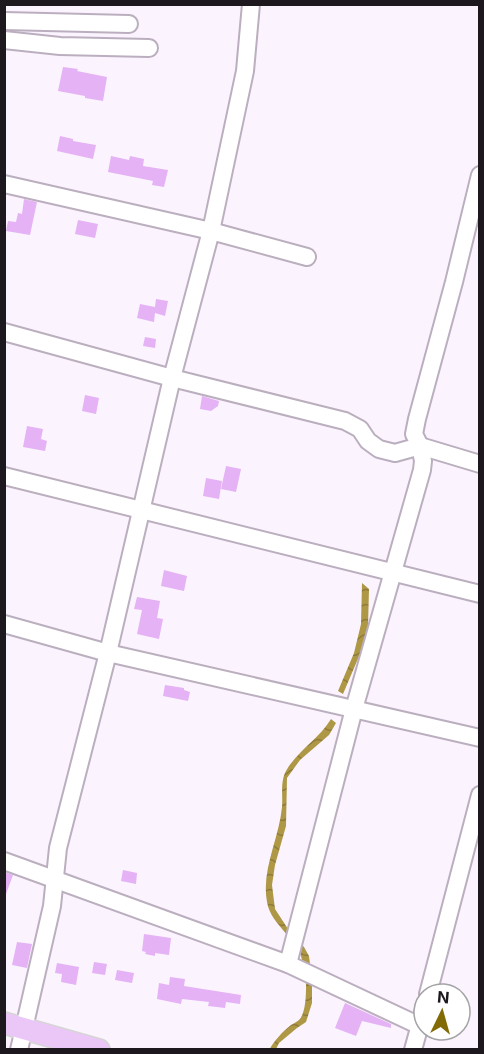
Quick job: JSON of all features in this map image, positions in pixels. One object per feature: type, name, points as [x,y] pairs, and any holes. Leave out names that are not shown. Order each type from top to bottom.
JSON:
[{"type":"main road","points":[[15,1026],[99,1050]]},
{"type":"street","points":[[19,1050],[15,1026],[52,906],[58,848],[108,653],[172,378],[211,231],[246,71],[251,4]]},
{"type":"street","points":[[4,21],[129,24]]},
{"type":"street","points":[[4,40],[60,46],[149,48]]},
{"type":"street","points":[[288,964],[354,709],[422,470],[420,446],[414,434],[480,175]]},
{"type":"street","points":[[4,184],[211,231],[307,256]]},
{"type":"street","points":[[4,332],[172,378],[345,421],[360,429],[368,441],[379,449],[395,453],[420,446],[480,464]]},
{"type":"street","points":[[4,476],[480,594]]},
{"type":"street","points":[[4,624],[108,653],[480,738]]},
{"type":"street","points":[[431,982],[480,795]]},
{"type":"street","points":[[4,861],[288,964],[412,1014]]},
{"type":"water","points":[[362,583],[369,589],[368,627],[360,654],[343,694],[338,691],[354,653],[361,624]]},
{"type":"water","points":[[331,719],[336,723],[329,735],[300,760],[287,778],[286,826],[272,885],[275,909],[290,932],[304,947],[310,964],[302,960],[296,945],[270,911],[267,902],[266,878],[280,819],[284,775],[296,757]]},
{"type":"water","points":[[306,978],[312,978],[312,1003],[306,1022],[279,1043],[276,1049],[269,1050],[282,1033],[302,1016],[306,1000]]},
{"type":"building","points":[[63,67],[107,77],[103,101],[58,91]]},
{"type":"building","points":[[60,136],[96,145],[93,159],[57,151]]},
{"type":"building","points":[[111,156],[129,160],[130,156],[144,159],[143,166],[168,170],[164,187],[152,185],[153,181],[108,172]]},
{"type":"building","points":[[24,199],[37,202],[30,235],[6,231],[8,221],[16,222],[18,213],[22,214]]},
{"type":"building","points":[[78,220],[98,224],[95,238],[75,234]]},
{"type":"building","points":[[156,299],[168,301],[165,316],[155,313],[154,322],[137,318],[140,304],[155,307]]},
{"type":"building","points":[[145,337],[156,339],[155,348],[143,346]]},
{"type":"building","points":[[85,395],[99,398],[96,414],[82,411]]},
{"type":"building","points":[[202,396],[219,401],[218,406],[211,411],[200,409]]},
{"type":"building","points":[[27,426],[43,429],[41,439],[47,441],[45,451],[23,447]]},
{"type":"building","points":[[226,466],[241,469],[236,492],[221,489]]},
{"type":"building","points":[[206,478],[222,481],[219,499],[203,496]]},
{"type":"building","points":[[164,570],[187,576],[184,591],[161,586]]},
{"type":"building","points":[[137,597],[160,601],[157,618],[163,619],[159,639],[137,634],[142,610],[134,609]]},
{"type":"building","points":[[165,685],[184,688],[190,692],[188,701],[163,696]]},
{"type":"building","points":[[123,870],[137,873],[136,884],[121,881]]},
{"type":"building","points":[[4,872],[13,875],[6,894],[4,894]]},
{"type":"building","points":[[144,934],[171,938],[169,955],[145,954],[146,952],[142,951]]},
{"type":"building","points":[[17,942],[32,944],[27,968],[12,965]]},
{"type":"building","points":[[94,962],[107,964],[105,975],[92,973]]},
{"type":"building","points":[[57,963],[79,967],[76,985],[61,982],[62,974],[55,973]]},
{"type":"building","points":[[117,970],[134,973],[132,983],[115,980]]},
{"type":"building","points":[[170,977],[185,979],[184,986],[241,995],[240,1004],[226,1002],[225,1008],[208,1006],[209,1002],[182,999],[181,1004],[157,999],[159,983],[169,985]]},
{"type":"building","points":[[345,1003],[391,1024],[391,1028],[362,1021],[356,1036],[335,1028]]}]
